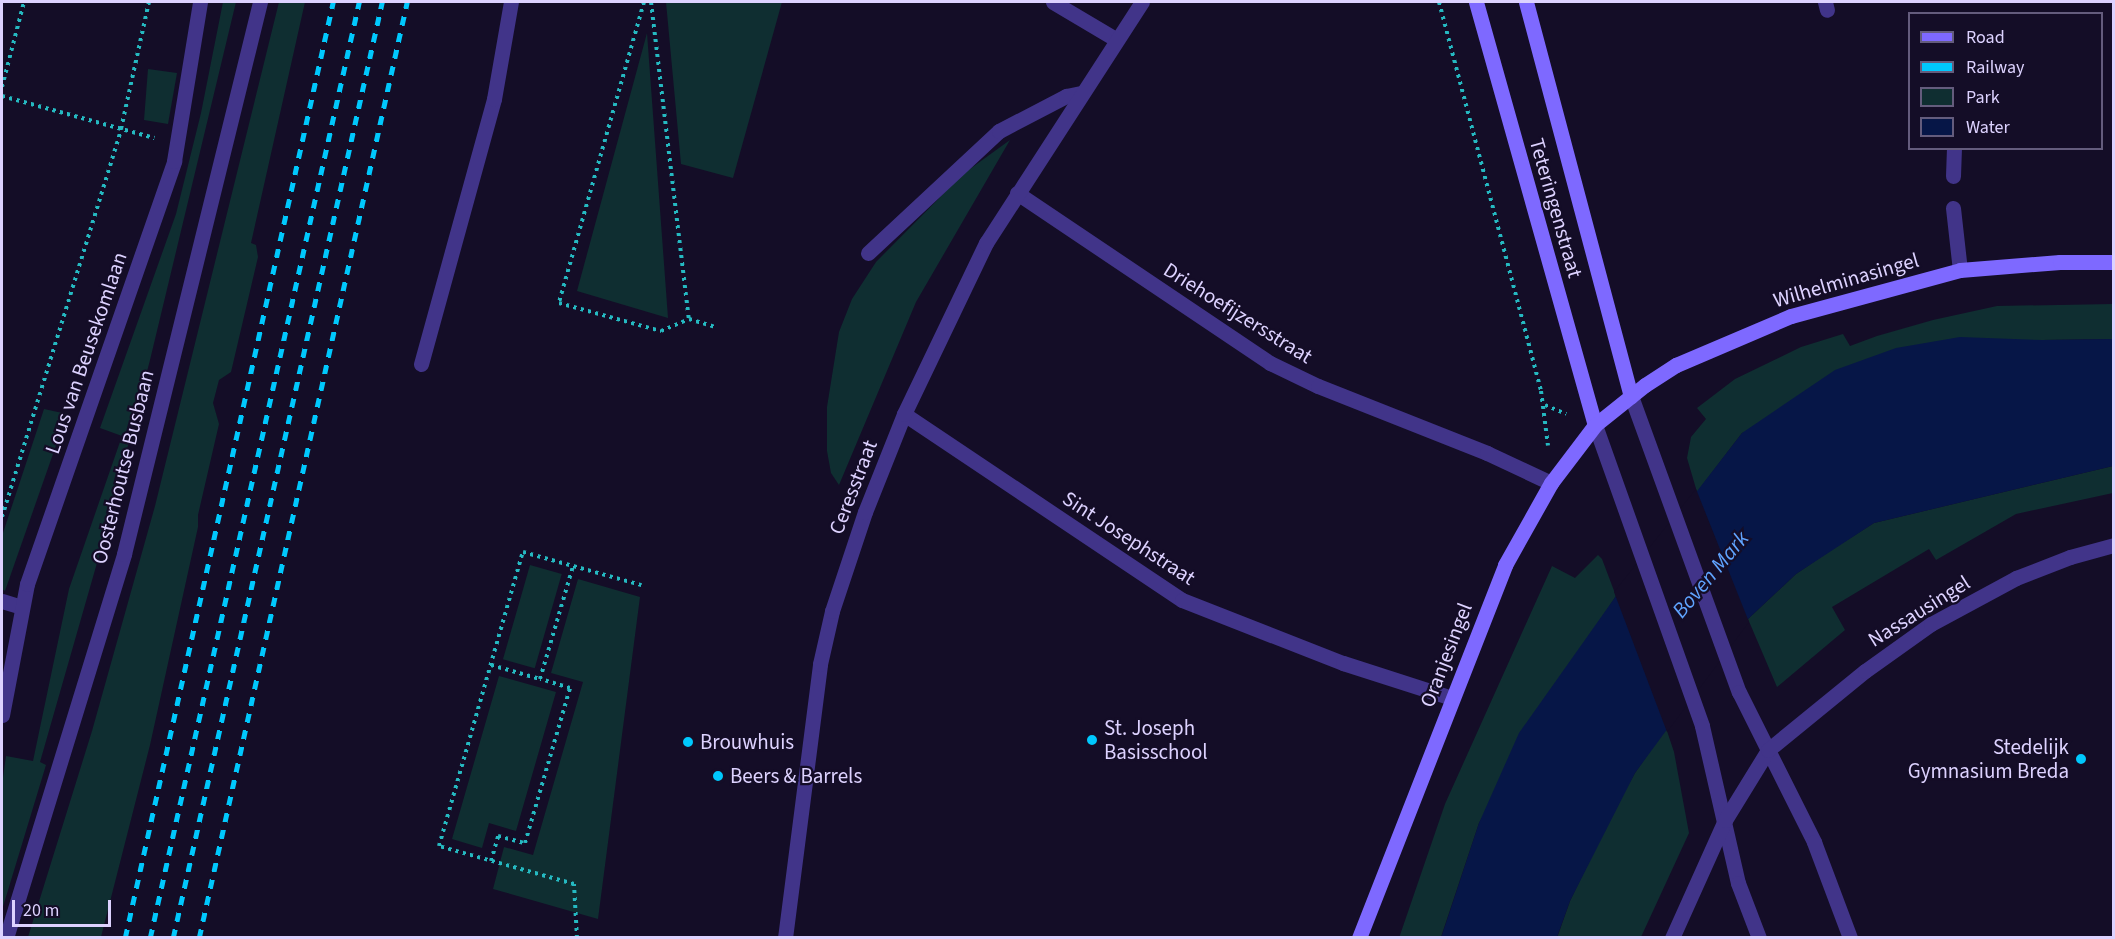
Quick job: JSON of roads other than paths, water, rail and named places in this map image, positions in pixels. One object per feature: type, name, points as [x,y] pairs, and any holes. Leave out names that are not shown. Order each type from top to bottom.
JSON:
[{"type":"main road","name":"Teteringenstraat","points":[[1476,2],[1595,426]]},
{"type":"main road","name":"Teteringenstraat","points":[[1526,2],[1631,396]]},
{"type":"main road","name":"Wilhelminasingel","points":[[1613,410],[1676,365],[1791,316],[1960,270],[2060,262],[2114,262]]},
{"type":"main road","name":"Oranjesingel","points":[[1359,938],[1497,582],[1551,483],[1595,426],[1613,410]]},
{"type":"street","name":"Lous van Beusekomlaan","points":[[2,716],[27,584],[174,161],[200,2]]},
{"type":"street","name":"Oosterhoutse Busbaan","points":[[6,938],[124,554],[260,2]]},
{"type":"street","points":[[421,364],[494,99],[511,2]]},
{"type":"street","points":[[1053,2],[1117,40]]},
{"type":"street","name":"Ceresstraat","points":[[785,938],[824,647],[848,562],[904,414],[986,243],[1142,2]]},
{"type":"street","points":[[868,253],[999,131],[1066,96],[1082,93]]},
{"type":"street","points":[[1953,176],[1954,150]]},
{"type":"street","name":"Driehoefijzersstraat","points":[[1017,193],[1270,363],[1318,386],[1487,453],[1551,483]]},
{"type":"street","points":[[1953,208],[1960,270]]},
{"type":"street","points":[[1631,396],[1739,692],[1814,842],[1850,938]]},
{"type":"street","name":"Sint Josephstraat","points":[[904,414],[1182,600],[1343,663],[1452,698]]},
{"type":"street","points":[[1595,426],[1702,726],[1738,883],[1759,938]]},
{"type":"street","name":"Nassausingel","points":[[1671,938],[1725,820],[1768,750],[1865,671],[1931,624],[2016,578],[2070,557],[2114,545]]},
{"type":"street","points":[[2,601],[22,607]]},
{"type":"water","name":"Boven Mark","points":[[1960,337],[2042,340],[2113,339],[2113,466],[1874,523],[1796,574],[1748,619],[1635,773],[1570,901],[1557,937],[1441,938],[1479,823],[1519,733],[1616,596],[1742,433],[1835,370],[1896,348]]},
{"type":"railway","points":[[125,938],[333,2]]},
{"type":"railway","points":[[150,938],[359,2]]},
{"type":"railway","points":[[173,938],[382,2]]},
{"type":"railway","points":[[199,938],[407,2]]},
{"type":"place","name":"St. Joseph Basisschool","points":[[1092,740]]},
{"type":"place","name":"Brouwhuis","points":[[688,742]]},
{"type":"place","name":"Stedelijk Gymnasium Breda","points":[[2081,759]]},
{"type":"place","name":"Beers & Barrels","points":[[718,776]]}]
